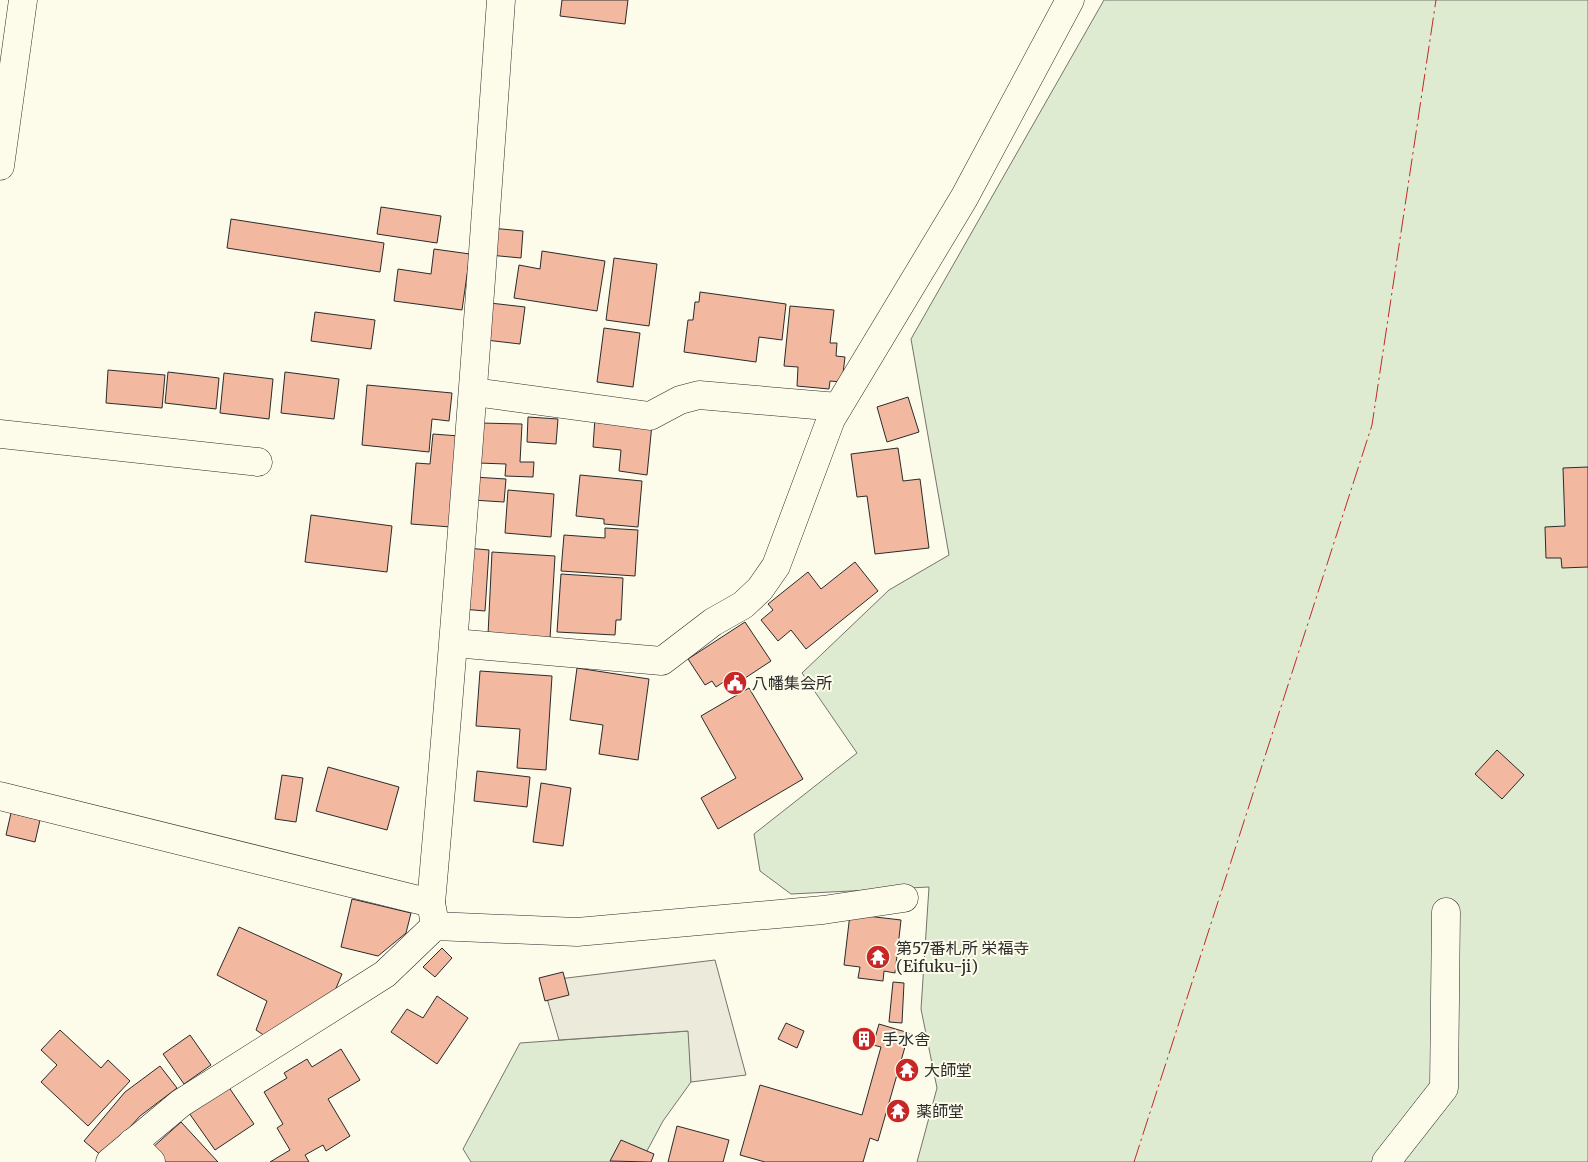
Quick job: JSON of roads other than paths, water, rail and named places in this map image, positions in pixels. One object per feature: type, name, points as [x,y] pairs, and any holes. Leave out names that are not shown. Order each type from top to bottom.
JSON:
[{"type":"street","points":[[0,166],[23,0]]},
{"type":"street","points":[[110,1162],[142,1153],[181,1103],[386,974],[433,914],[474,392],[501,0]]},
{"type":"street","points":[[454,642],[662,661],[713,622],[743,605],[760,589],[776,566],[831,419],[964,198],[1070,0]]},
{"type":"street","points":[[474,392],[650,416],[680,400],[699,395],[838,407]]},
{"type":"street","points":[[0,434],[258,462]]},
{"type":"street","points":[[0,796],[433,914],[577,932],[823,910],[904,898]]},
{"type":"street","points":[[1386,1162],[1444,1088],[1446,912]]},
{"type":"place","name":"八幡集会所","points":[[735,683]]},
{"type":"place","name":"第57番札所 栄福寺 (Eifuku-ji)","points":[[878,957]]},
{"type":"place","name":"手水舎","points":[[864,1039]]},
{"type":"place","name":"大師堂","points":[[907,1070]]},
{"type":"place","name":"薬師堂","points":[[898,1111]]}]
